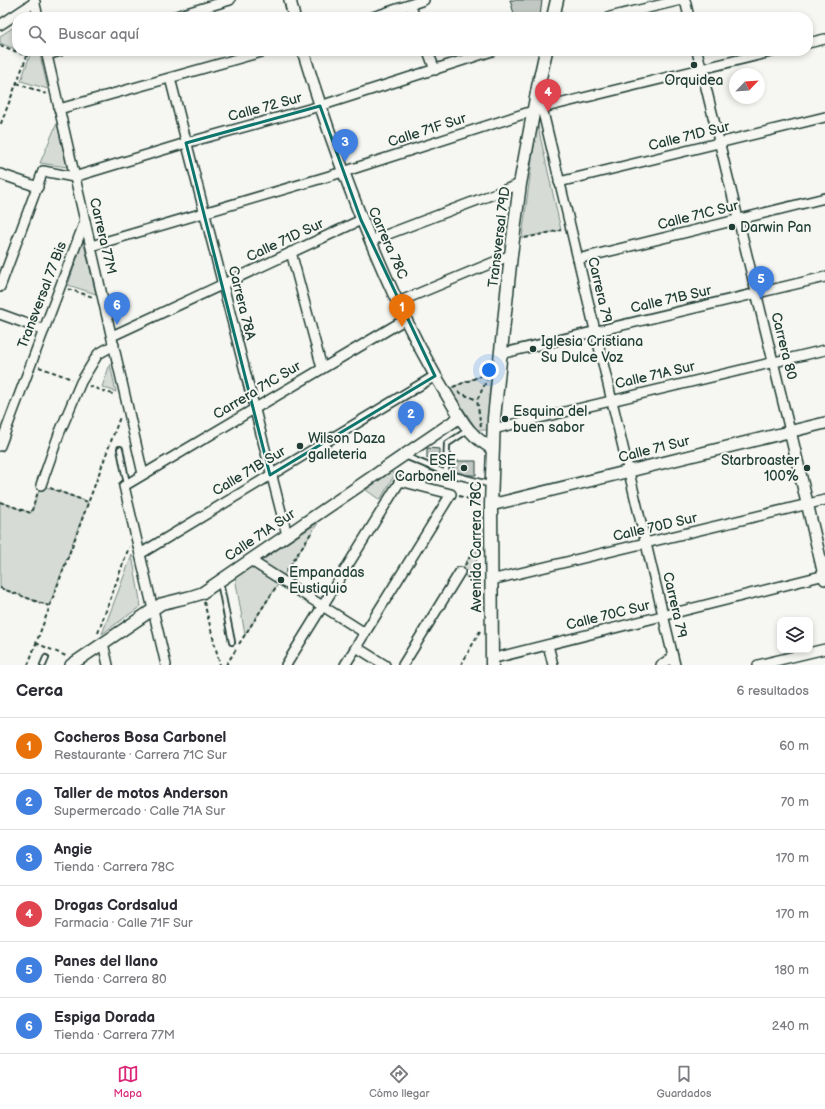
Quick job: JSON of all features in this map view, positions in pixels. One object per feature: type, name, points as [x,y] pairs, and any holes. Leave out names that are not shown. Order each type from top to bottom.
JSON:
[{"type":"main road","points":[[554,12],[557,0]]},
{"type":"main road","name":"Transversal 79D","points":[[493,429],[500,354],[520,184],[538,109],[545,56]]},
{"type":"main road","name":"Avenida Carrera 78C","points":[[491,662],[487,584],[492,485],[488,445],[493,429]]},
{"type":"street","points":[[186,12],[210,3],[230,0]]},
{"type":"street","points":[[290,0],[293,12]]},
{"type":"street","points":[[388,12],[424,0]]},
{"type":"street","points":[[631,12],[681,0]]},
{"type":"street","points":[[685,0],[688,12]]},
{"type":"street","points":[[18,12],[34,1],[37,12]]},
{"type":"street","points":[[410,5],[413,12]]},
{"type":"street","points":[[0,25],[12,17]]},
{"type":"street","points":[[813,42],[825,39]]},
{"type":"street","name":"Carrera 77M","points":[[47,56],[144,474]]},
{"type":"street","points":[[59,110],[247,56]]},
{"type":"street","name":"Carrera 78C","points":[[305,56],[320,106],[361,220],[398,302],[435,376],[468,430],[488,445]]},
{"type":"street","points":[[430,56],[435,70]]},
{"type":"street","name":"Calle 72 Sur","points":[[38,187],[43,172],[74,177],[186,143],[320,106],[477,56]]},
{"type":"street","name":"Carrera 80","points":[[698,56],[825,576]]},
{"type":"street","name":"Calle 71F Sur","points":[[91,246],[343,172],[538,109],[755,56]]},
{"type":"street","name":"Carrera 78A","points":[[170,78],[286,536]]},
{"type":"street","name":"Carrera 79","points":[[538,109],[559,182],[578,258],[674,661]]},
{"type":"street","name":"Calle 71D Sur","points":[[559,182],[825,117]]},
{"type":"street","points":[[0,174],[38,187],[0,287]]},
{"type":"street","points":[[370,241],[520,184]]},
{"type":"street","name":"Calle 71C Sur","points":[[578,258],[825,198]]},
{"type":"street","name":"Calle 71D Sur","points":[[41,485],[59,434],[81,382],[98,354],[113,340],[222,284],[361,220]]},
{"type":"street","name":"Transversal 77 Bis","points":[[0,446],[85,221]]},
{"type":"street","points":[[291,252],[322,368]]},
{"type":"street","points":[[398,302],[511,255]]},
{"type":"street","name":"Calle 71B Sur","points":[[500,354],[825,276]]},
{"type":"street","points":[[0,314],[44,330]]},
{"type":"street","name":"Carrera 71C Sur","points":[[126,485],[406,318]]},
{"type":"street","name":"Calle 71A Sur","points":[[493,429],[825,350]]},
{"type":"street","name":"Calle 71B Sur","points":[[140,554],[435,376]]},
{"type":"street","name":"Calle 71A Sur","points":[[74,663],[153,609],[168,602],[193,597],[202,593],[460,417]]},
{"type":"street","name":"Calle 71 Sur","points":[[491,505],[825,423]]},
{"type":"street","points":[[286,665],[400,481],[451,494],[345,665]]},
{"type":"street","points":[[126,485],[134,531],[166,665]]},
{"type":"street","name":"Calle 70D Sur","points":[[487,584],[646,543],[825,500]]},
{"type":"street","points":[[250,560],[365,633]]},
{"type":"street","points":[[403,665],[460,572]]},
{"type":"street","name":"Calle 70C Sur","points":[[491,662],[548,645],[825,576]]},
{"type":"street","points":[[103,643],[108,665]]},
{"type":"street","points":[[548,645],[553,665]]},
{"type":"street","points":[[356,647],[385,665]]},
{"type":"street","points":[[758,665],[825,649]]},
{"type":"street","points":[[661,665],[674,661]]},
{"type":"lane","points":[[446,473],[447,444],[468,430]]},
{"type":"lane","points":[[120,449],[126,485]]},
{"type":"lane","points":[[404,456],[446,473],[492,485]]},
{"type":"lane","points":[[218,582],[221,587],[232,642]]},
{"type":"lane","points":[[43,665],[46,658]]},
{"type":"path","points":[[0,46],[12,50]]},
{"type":"path","points":[[0,126],[27,56]]},
{"type":"path","points":[[17,83],[56,98]]},
{"type":"path","points":[[522,238],[570,228]]},
{"type":"path","points":[[60,286],[104,301]]},
{"type":"path","points":[[477,400],[450,388],[491,372],[477,400],[488,445]]},
{"type":"path","points":[[28,665],[126,399]]},
{"type":"path","points":[[0,502],[31,513],[41,485],[88,502]]},
{"type":"path","points":[[451,494],[491,505]]},
{"type":"path","points":[[92,650],[134,531]]},
{"type":"path","points":[[480,539],[460,572],[487,584]]},
{"type":"path","points":[[0,588],[50,606]]},
{"type":"path","points":[[202,593],[220,665]]},
{"type":"path","points":[[461,665],[480,631]]},
{"type":"path","points":[[36,643],[74,663]]},
{"type":"highlighted area","points":[[320,106],[361,220],[435,376],[270,475],[186,143]]},
{"type":"shaded area","points":[[12,28],[12,48],[0,43],[0,36]]},
{"type":"shaded area","points":[[30,56],[40,56],[48,89],[21,81]]},
{"type":"shaded area","points":[[537,122],[561,230],[522,238]]},
{"type":"shaded area","points":[[57,123],[67,167],[40,163]]},
{"type":"shaded area","points":[[83,240],[96,294],[68,285]]},
{"type":"shaded area","points":[[110,364],[116,392],[102,387]]},
{"type":"shaded area","points":[[491,372],[487,430],[477,430],[450,388]]},
{"type":"shaded area","points":[[391,472],[395,474],[380,500],[366,490]]},
{"type":"shaded area","points":[[41,485],[88,502],[49,606],[0,588],[0,502],[31,513]]},
{"type":"shaded area","points":[[318,523],[245,635],[235,577]]},
{"type":"shaded area","points":[[477,545],[476,584],[460,572]]},
{"type":"shaded area","points":[[132,555],[141,606],[102,634]]},
{"type":"building","points":[[510,0],[542,0],[541,12],[514,12]]},
{"type":"building","name":"ESE Carbonell","points":[[427,448],[440,449],[440,458],[427,458]]},
{"type":"building","name":"ESE Carbonell","points":[[453,461],[476,461],[476,475],[467,475],[453,471]]},
{"type":"place","name":"Orquidea","points":[[694,65]]},
{"type":"place","name":"Drogas Cordsalud","points":[[548,112]]},
{"type":"place","name":"Angie","points":[[345,162]]},
{"type":"place","name":"Darwin Pan","points":[[732,227]]},
{"type":"place","name":"Panes del llano","points":[[761,299]]},
{"type":"place","name":"Espiga Dorada","points":[[117,325]]},
{"type":"place","name":"Cocheros Bosa Carbonel","points":[[402,327]]},
{"type":"place","name":"Iglesia Cristiana Su Dulce Voz","points":[[533,349]]},
{"type":"place","name":"Esquina del buen sabor","points":[[505,419]]},
{"type":"place","name":"Taller de motos Anderson","points":[[411,434]]},
{"type":"place","name":"Wilson Daza galleteria","points":[[300,446]]},
{"type":"place","name":"ESE Carbonell","points":[[464,468]]},
{"type":"place","name":"Starbroaster 100%","points":[[807,468]]},
{"type":"place","name":"Empanadas Eustiquio","points":[[281,580]]}]
